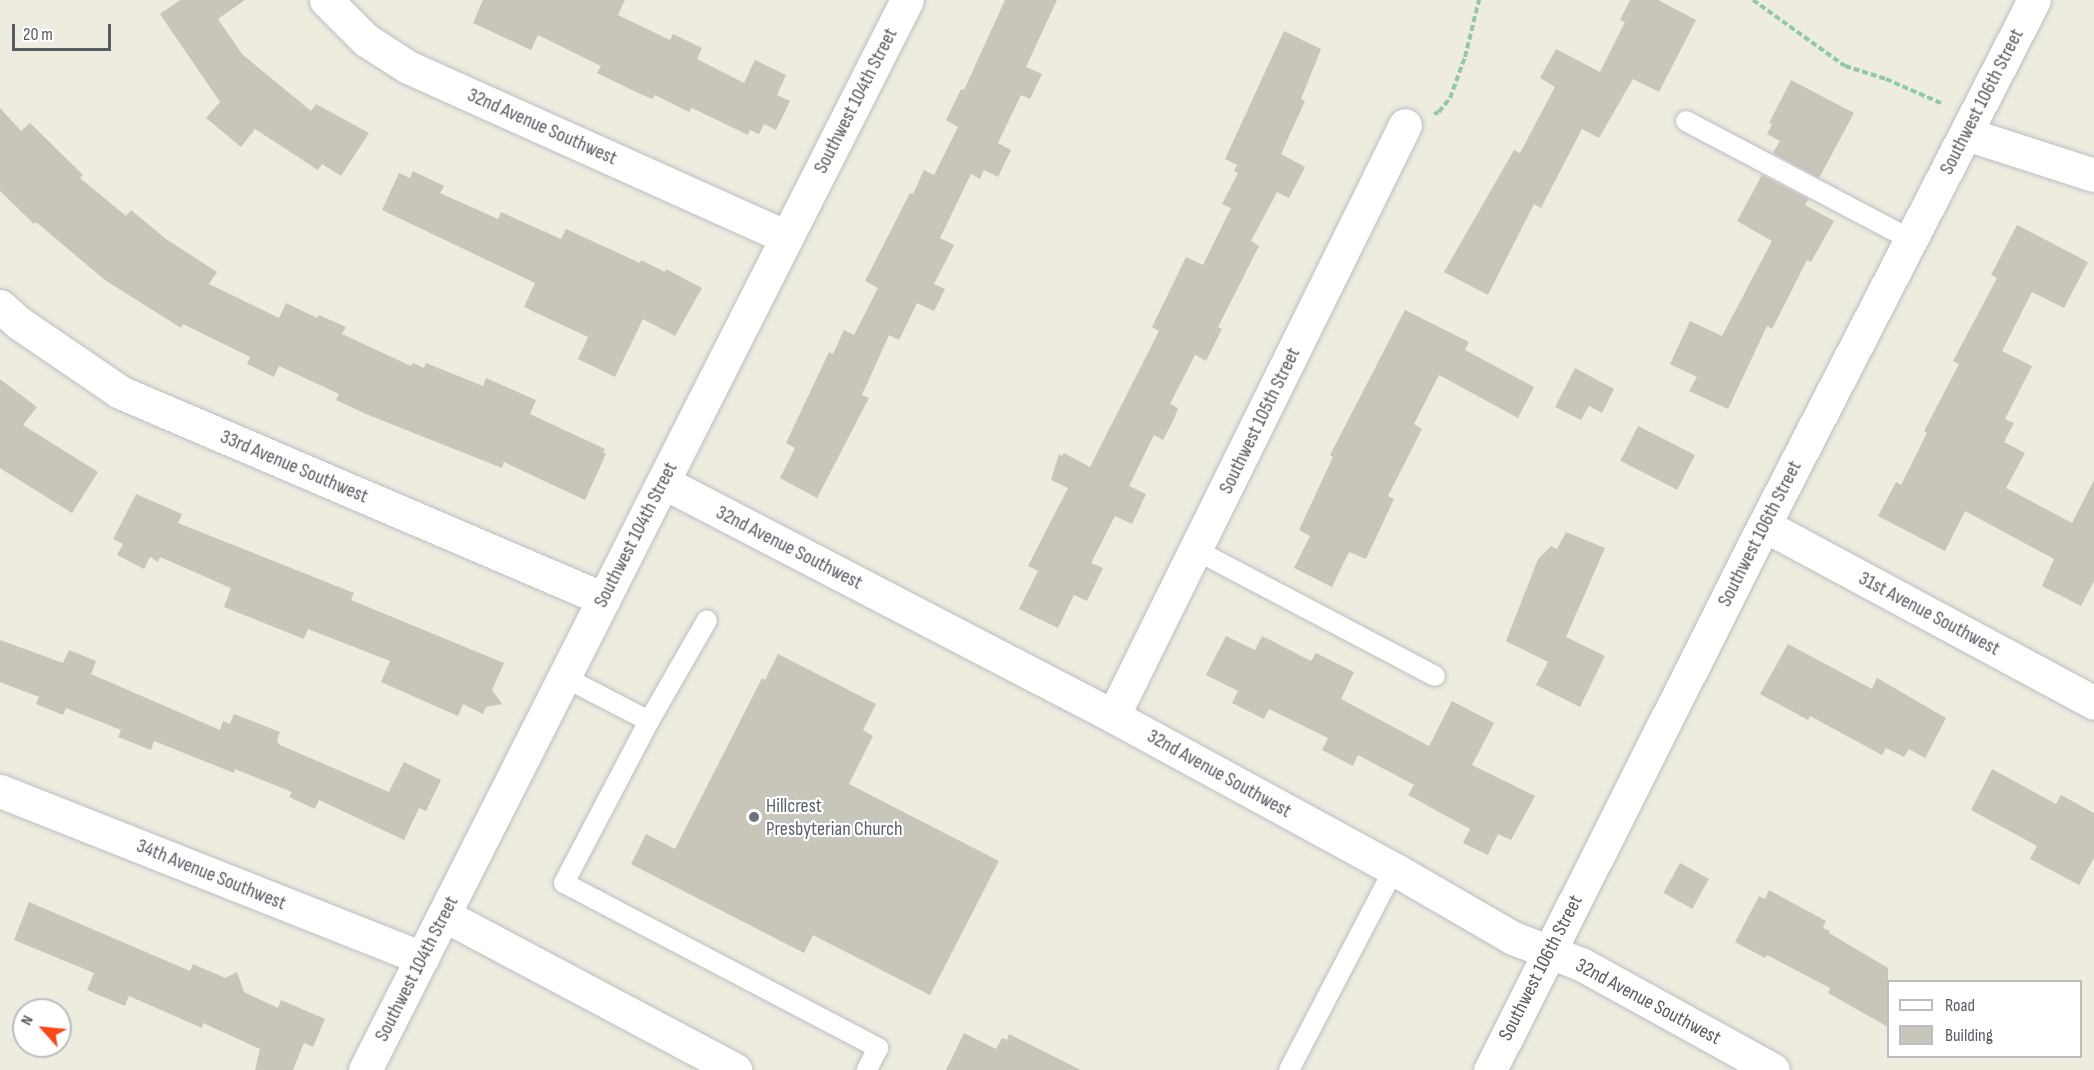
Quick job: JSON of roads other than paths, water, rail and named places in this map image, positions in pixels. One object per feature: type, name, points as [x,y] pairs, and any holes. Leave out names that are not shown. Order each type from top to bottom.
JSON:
[{"type":"street","name":"32nd Avenue Southwest","points":[[326,0],[366,40],[408,67],[787,237]]},
{"type":"street","name":"Southwest 104th Street","points":[[365,1070],[907,0]]},
{"type":"street","name":"Southwest 106th Street","points":[[1490,1070],[1764,525],[2034,0]]},
{"type":"street","name":"Southwest 105th Street","points":[[1113,716],[1405,125]]},
{"type":"street","points":[[1971,126],[2094,175]]},
{"type":"street","name":"33rd Avenue Southwest","points":[[0,306],[19,323],[120,392],[604,599]]},
{"type":"street","name":"32nd Avenue Southwest","points":[[663,482],[1113,716],[1394,869],[1513,938],[1581,964],[1773,1070]]},
{"type":"street","name":"31st Avenue Southwest","points":[[1764,525],[2094,703]]},
{"type":"street","name":"34th Avenue Southwest","points":[[0,791],[422,958]]},
{"type":"street","points":[[444,915],[735,1070]]},
{"type":"lane","points":[[1686,121],[1912,240]]},
{"type":"lane","points":[[1196,550],[1435,676]]},
{"type":"lane","points":[[707,621],[649,721],[564,883],[878,1048],[867,1070]]},
{"type":"lane","points":[[564,677],[649,721]]},
{"type":"lane","points":[[1289,1070],[1394,869]]},
{"type":"place","name":"Hillcrest Presbyterian Church","points":[[754,817]]}]
